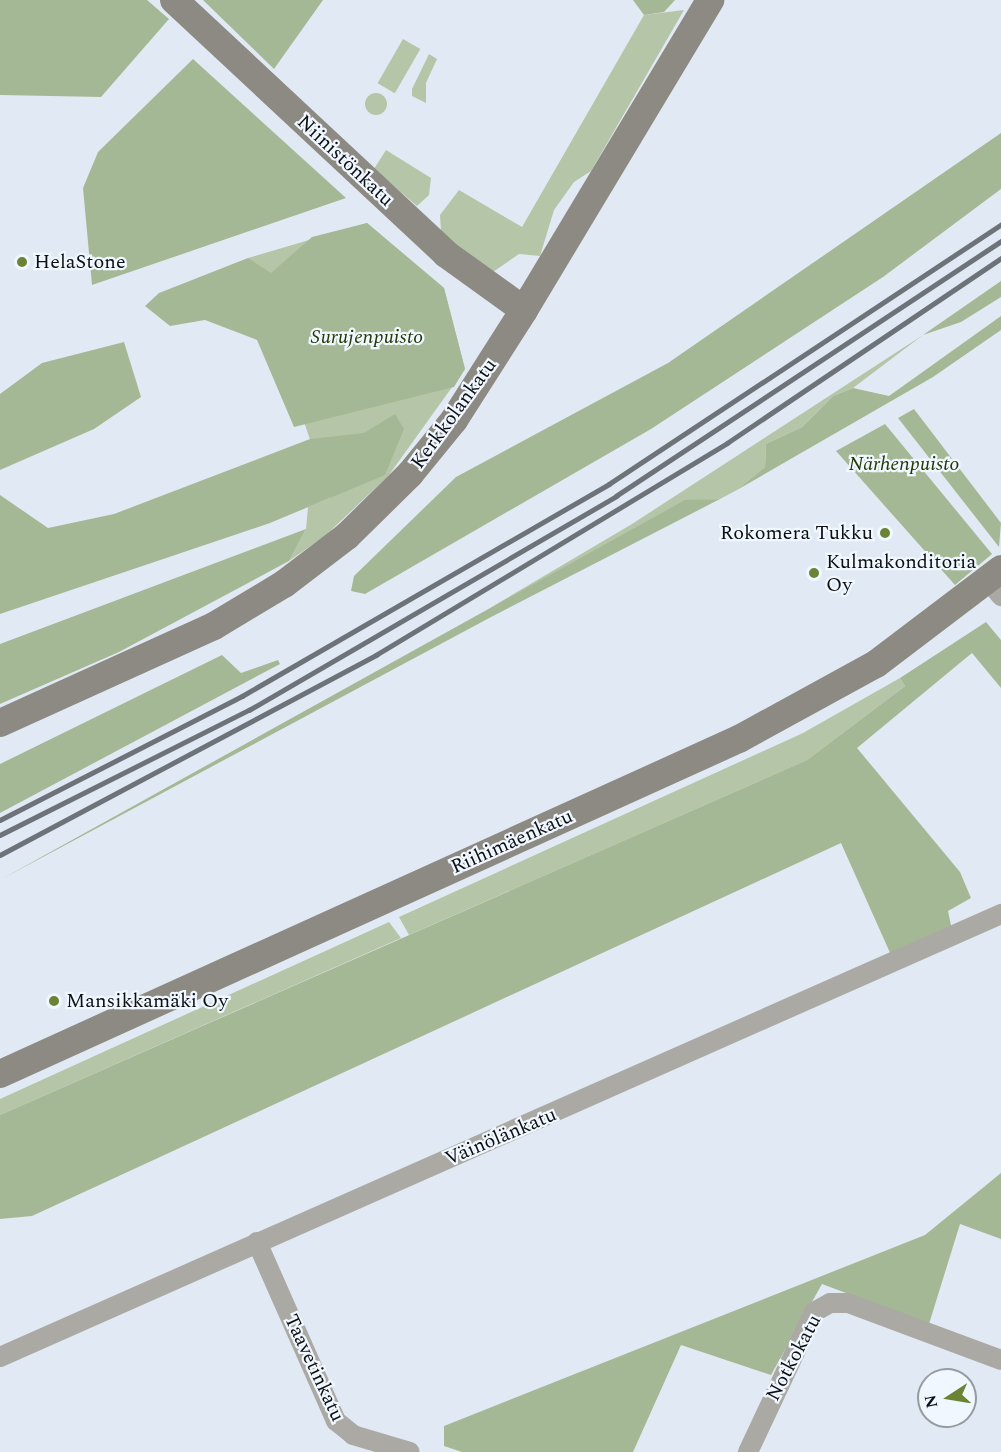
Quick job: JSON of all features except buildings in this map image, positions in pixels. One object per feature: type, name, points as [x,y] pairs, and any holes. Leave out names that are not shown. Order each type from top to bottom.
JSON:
[{"type":"street","name":"Niinistönkatu","points":[[174,0],[446,254],[524,310]]},
{"type":"street","name":"Kerkkolankatu","points":[[0,723],[214,626],[315,561],[410,474],[454,420],[524,310],[710,0]]},
{"type":"street","name":"Riihimäenkatu","points":[[0,1074],[740,740],[876,664],[997,581]]},
{"type":"street","name":"Väinölänkatu","points":[[0,1357],[1001,914]]},
{"type":"street","name":"Taavetinkatu","points":[[257,1242],[336,1421],[353,1436],[410,1452]]},
{"type":"street","name":"Notkokatu","points":[[748,1452],[814,1311],[841,1301],[1001,1360]]},
{"type":"green space","points":[[0,0],[147,0],[169,19],[101,97],[0,95]]},
{"type":"green space","points":[[203,0],[323,0],[274,69]]},
{"type":"green space","points":[[633,0],[675,0],[664,12],[644,15]]},
{"type":"green space","points":[[684,10],[591,171],[574,182],[554,210],[540,256],[519,254],[490,274],[441,231],[440,215],[459,190],[522,227],[644,15]]},
{"type":"green space","points":[[403,39],[420,49],[395,93],[378,83]]},
{"type":"green space","points":[[429,54],[437,59],[426,83],[426,103],[412,96],[412,89]]},
{"type":"green space","points":[[193,59],[346,198],[92,285],[83,188],[98,152]]},
{"type":"green space","points":[[376,93],[384,96],[387,104],[384,112],[376,115],[368,112],[365,104],[368,96]]},
{"type":"green space","points":[[1001,133],[1001,189],[883,277],[651,429],[365,594],[351,591],[354,576],[456,477],[668,363]]},
{"type":"green space","points":[[386,150],[431,178],[429,195],[417,206],[374,169]]},
{"type":"green space","name":"Surujenpuisto","points":[[367,223],[444,288],[465,369],[389,475],[326,535],[289,561],[306,529],[308,507],[330,498],[248,258]]},
{"type":"green space","name":"Surujenpuisto","points":[[367,223],[444,288],[465,369],[454,387],[294,427],[257,340],[205,320],[170,326],[145,306],[159,293],[248,258],[271,273],[312,237]]},
{"type":"green space","points":[[1001,281],[1001,297],[961,322],[923,335]]},
{"type":"green space","points":[[1001,316],[1001,330],[933,377],[737,490],[765,467],[766,444],[802,427],[833,396],[853,388],[889,396]]},
{"type":"green space","points":[[923,335],[853,388],[833,396],[802,427],[766,444],[765,467],[737,490],[720,499],[685,501],[593,556],[490,608],[632,524]]},
{"type":"green space","points":[[124,342],[141,397],[94,429],[0,470],[0,394],[42,363]]},
{"type":"green space","points":[[914,409],[1001,523],[999,547],[898,418]]},
{"type":"green space","points":[[395,414],[404,429],[385,475],[270,523],[0,614],[0,495],[48,528],[114,514],[310,439],[364,433]]},
{"type":"green space","name":"Närhenpuisto","points":[[885,424],[992,554],[955,585],[836,451]]},
{"type":"green space","points":[[720,499],[493,616],[0,880],[685,500]]},
{"type":"green space","points":[[306,529],[289,561],[119,652],[0,704],[0,644]]},
{"type":"green space","points":[[986,622],[1001,640],[1001,688],[972,653],[857,748],[960,872],[971,898],[948,911],[952,930],[891,955],[841,843],[32,1216],[0,1219],[0,1115],[807,760],[905,686],[900,678]]},
{"type":"green space","points":[[222,655],[241,673],[278,660],[280,664],[0,813],[0,764]]},
{"type":"green space","points":[[900,678],[905,686],[807,760],[409,935],[399,917],[803,733]]},
{"type":"green space","points":[[389,922],[401,938],[0,1115],[0,1099]]},
{"type":"green space","points":[[1001,1173],[1001,1239],[960,1224],[929,1324],[822,1284],[771,1375],[681,1345],[633,1452],[462,1452],[444,1446],[444,1426],[925,1235]]},
{"type":"railway","points":[[0,820],[242,696],[609,484],[1001,225]]},
{"type":"railway","points":[[0,835],[249,710],[616,496],[1001,241]]},
{"type":"railway","points":[[0,855],[376,655],[727,443],[1001,258]]},
{"type":"place","name":"HelaStone","points":[[22,262]]},
{"type":"place","name":"Rokomera Tukku","points":[[885,533]]},
{"type":"place","name":"Kulmakonditoria Oy","points":[[814,573]]},
{"type":"place","name":"Mansikkamäki Oy","points":[[54,1001]]}]
